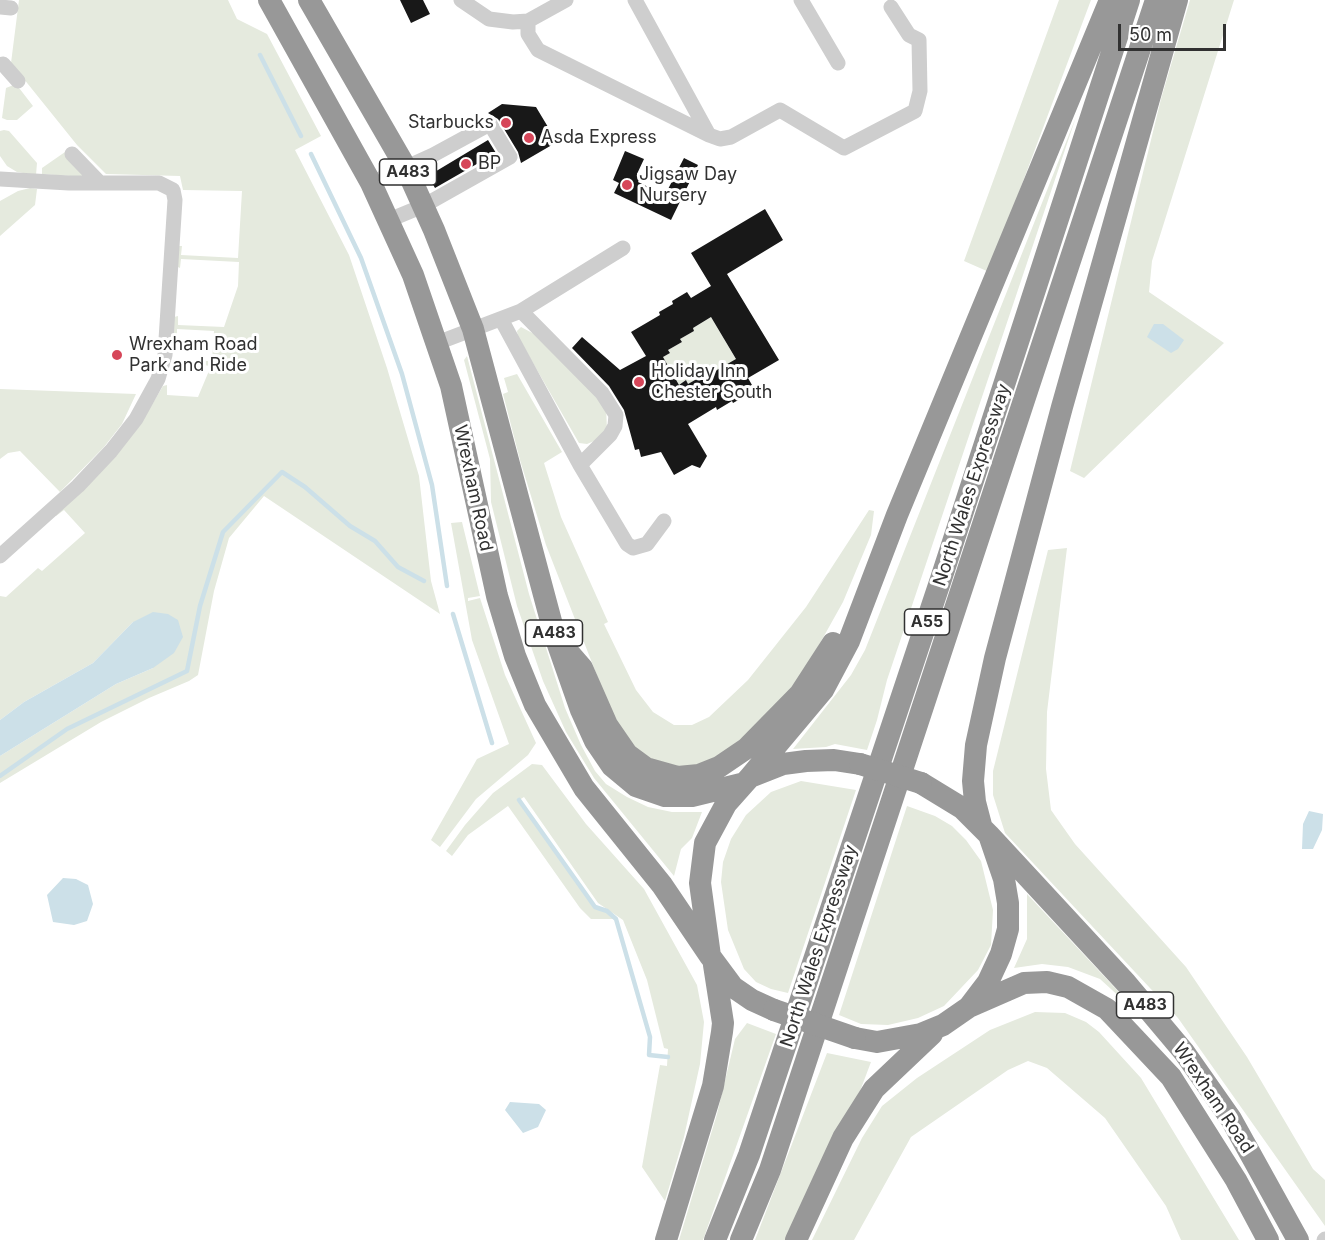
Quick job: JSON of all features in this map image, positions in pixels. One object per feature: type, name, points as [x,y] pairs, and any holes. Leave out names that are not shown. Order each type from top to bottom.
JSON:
[{"type":"highway","name":"Wrexham Road","points":[[269,0],[371,183],[414,274],[437,343],[468,459],[497,596],[515,656],[535,705],[584,788],[662,885],[712,960],[733,987],[752,1000],[855,1038],[877,1042],[901,1039],[943,1025]]},
{"type":"highway","name":"A483","points":[[309,0],[406,168],[473,329],[555,636],[580,710],[595,741],[612,766],[636,786],[665,796],[692,796],[746,781]]},
{"type":"highway","points":[[666,1240],[712,1086],[723,1023],[700,883],[702,861],[713,824],[828,680],[849,641],[897,515],[1110,0]]},
{"type":"highway","name":"North Wales Expressway","points":[[715,1240],[749,1155],[940,582],[1129,0]]},
{"type":"highway","name":"North Wales Expressway","points":[[741,1240],[770,1170],[1156,0]]},
{"type":"highway","points":[[796,1240],[843,1138],[874,1089],[943,1025],[969,1007],[988,982],[1001,954],[1008,929],[1008,903],[1004,879],[975,802],[973,781],[976,745],[995,658],[1062,407],[1177,0]]},
{"type":"highway","points":[[555,636],[582,668],[608,725],[627,754],[658,773],[678,777],[699,775],[719,767],[747,748],[800,694],[835,640],[897,515]]},
{"type":"highway","name":"Wrexham Road","points":[[746,781],[783,764],[834,760],[860,764],[921,783],[962,808],[1126,982],[1184,1052],[1231,1119],[1298,1240]]},
{"type":"highway","name":"Wrexham Road","points":[[969,1007],[1024,983],[1047,982],[1068,987],[1107,1009],[1171,1077],[1236,1180],[1268,1240]]},
{"type":"street","points":[[461,0],[489,18],[513,22],[535,18],[566,0]]},
{"type":"street","points":[[635,0],[709,135]]},
{"type":"street","points":[[801,0],[838,63]]},
{"type":"street","points":[[535,18],[528,34],[538,50],[709,135],[720,139],[731,137],[780,110],[844,148],[915,111],[920,91],[919,40],[905,30],[893,2]]},
{"type":"street","points":[[3,64],[18,81]]},
{"type":"street","points":[[371,183],[406,168],[490,124],[510,156],[423,206],[389,220]]},
{"type":"street","points":[[72,154],[99,182]]},
{"type":"street","points":[[0,179],[165,184],[174,193],[163,363],[158,379],[136,419],[111,451],[78,486],[0,556]]},
{"type":"street","points":[[437,343],[521,311],[623,248]]},
{"type":"street","points":[[521,311],[602,393],[616,415],[615,426],[610,435],[580,465]]},
{"type":"street","points":[[501,319],[580,465],[627,544],[633,548],[647,544],[664,521]]},
{"type":"shaded area","points":[[19,0],[228,0],[237,19],[267,34],[321,136],[295,150],[349,255],[387,368],[419,476],[431,581],[440,614],[264,496],[229,538],[214,591],[198,675],[101,722],[0,783],[0,756],[116,684],[153,668],[133,622],[93,663],[24,702],[0,720],[0,596],[6,597],[38,568],[42,571],[85,533],[64,510],[56,516],[55,512],[141,423],[163,386],[167,385],[167,395],[198,397],[211,366],[203,365],[203,361],[212,361],[214,331],[177,329],[177,338],[174,338],[174,317],[178,316],[178,325],[224,327],[238,286],[239,262],[181,259],[180,268],[176,266],[179,246],[182,246],[181,255],[238,258],[242,191],[183,190],[180,176],[106,174],[77,145],[11,63]]},
{"type":"shaded area","points":[[1059,0],[1091,0],[989,272],[964,261]]},
{"type":"shaded area","points":[[1190,0],[1234,0],[1152,261],[1149,292],[1224,343],[1084,478],[1070,471],[1161,99]]},
{"type":"shaded area","points":[[16,84],[33,106],[17,120],[7,120],[2,118],[6,88]]},
{"type":"shaded area","points":[[1076,117],[887,680],[867,750],[835,744],[826,747],[793,749],[851,675],[865,650]]},
{"type":"shaded area","points":[[0,131],[9,131],[37,163],[36,175],[17,172],[7,166],[0,156]]},
{"type":"shaded area","points":[[65,152],[85,177],[42,174],[42,168]]},
{"type":"shaded area","points":[[37,189],[35,205],[0,236],[0,201],[18,191]]},
{"type":"shaded area","points":[[711,317],[737,361],[703,378],[702,376],[688,384],[686,380],[679,385],[663,357],[670,353],[668,350],[682,342],[680,339],[694,331],[693,328]]},
{"type":"shaded area","points":[[1154,324],[1163,324],[1184,340],[1178,349],[1171,353],[1147,337]]},
{"type":"shaded area","points":[[521,327],[538,336],[606,407],[607,430],[599,439],[587,444],[579,443],[518,337],[517,331]]},
{"type":"shaded area","points":[[467,356],[529,594],[565,708],[581,745],[595,771],[606,784],[627,797],[648,807],[672,812],[702,812],[692,838],[681,849],[674,876],[594,778],[566,732],[543,681],[517,606],[491,502],[490,459],[464,360]]},
{"type":"shaded area","points":[[517,374],[562,452],[544,463],[561,517],[608,622],[604,624],[636,690],[653,712],[674,725],[692,725],[709,717],[748,680],[806,607],[869,510],[874,511],[871,535],[843,602],[810,661],[792,689],[764,721],[715,759],[693,768],[673,768],[642,757],[614,719],[546,545],[520,460],[503,394],[508,392],[504,378]]},
{"type":"shaded area","points":[[0,389],[136,394],[122,424],[104,447],[60,492],[20,451],[8,453],[0,459]]},
{"type":"shaded area","points":[[462,522],[480,596],[468,598],[468,601],[480,598],[505,675],[536,743],[528,755],[476,799],[440,847],[431,840],[477,759],[509,744],[472,640],[451,523]]},
{"type":"shaded area","points":[[1067,548],[1047,712],[1046,769],[1051,810],[1075,844],[1186,967],[1247,1057],[1313,1169],[1325,1180],[1325,1226],[1178,1018],[1005,833],[993,795],[993,771],[1048,550]]},
{"type":"shaded area","points":[[153,612],[168,614],[178,620],[183,637],[174,653],[153,668],[116,684],[0,756],[0,720],[24,702],[93,663],[133,622]]},
{"type":"shaded area","points":[[532,764],[542,765],[586,824],[644,889],[697,985],[704,1022],[700,1064],[684,1137],[665,1201],[642,1167],[660,1065],[667,1066],[668,1049],[664,1048],[647,980],[623,920],[598,903],[524,797],[519,800],[595,907],[607,911],[616,919],[591,919],[580,908],[508,806],[468,835],[452,856],[446,851],[493,793]]},
{"type":"shaded area","points":[[801,781],[856,790],[788,993],[756,982],[744,969],[728,930],[721,882],[723,862],[731,839],[746,815],[771,792]]},
{"type":"shaded area","points":[[907,806],[935,816],[952,826],[966,840],[981,861],[993,910],[991,945],[978,970],[944,1006],[918,1018],[888,1025],[861,1024],[839,1015]]},
{"type":"shaded area","points":[[1309,811],[1323,814],[1322,830],[1313,849],[1302,849],[1303,824]]},
{"type":"shaded area","points":[[63,878],[76,879],[88,885],[93,904],[87,921],[74,925],[53,922],[47,895]]},
{"type":"shaded area","points":[[1027,894],[1147,1022],[1100,979],[1068,967],[1042,964],[1014,968],[1027,939]]},
{"type":"shaded area","points":[[1035,1012],[1065,1013],[1086,1022],[1099,1032],[1141,1078],[1239,1240],[1181,1240],[1166,1206],[1105,1118],[1047,1068],[1028,1061],[1008,1070],[911,1137],[854,1240],[812,1240],[862,1138],[882,1106],[917,1078],[990,1030]]},
{"type":"shaded area","points":[[747,1023],[776,1034],[703,1240],[679,1240],[717,1114],[735,1039]]},
{"type":"shaded area","points":[[827,1053],[871,1062],[857,1099],[789,1240],[755,1240]]},
{"type":"shaded area","points":[[510,1102],[539,1104],[546,1110],[538,1127],[523,1133],[505,1110]]},
{"type":"building","points":[[400,0],[423,0],[430,14],[411,23]]},
{"type":"building","name":"Asda Express","points":[[502,104],[536,107],[557,142],[521,163],[518,152],[498,119],[488,113]]},
{"type":"building","name":"BP","points":[[488,140],[496,153],[435,188],[428,176]]},
{"type":"building","name":"Jigsaw Day Nursery","points":[[625,151],[644,159],[637,174],[641,176],[638,182],[665,195],[684,158],[698,165],[671,220],[614,193],[619,183],[613,180]]},
{"type":"building","name":"Holiday Inn Chester South","points":[[765,209],[783,240],[727,274],[779,360],[748,378],[752,385],[745,389],[749,394],[717,410],[716,407],[688,424],[707,456],[700,468],[692,465],[674,475],[661,452],[641,457],[639,449],[635,450],[624,410],[609,386],[572,348],[582,337],[620,370],[646,356],[631,332],[660,315],[659,312],[687,292],[691,298],[711,286],[691,253]],"holes":[[[711,317],[736,359],[703,378],[702,376],[688,384],[686,380],[679,385],[663,357],[670,353],[668,350],[682,342],[680,339],[694,331],[693,328]]]},
{"type":"waterway","points":[[260,55],[301,136]]},
{"type":"waterway","points":[[311,154],[361,258],[402,374],[432,485],[447,586]]},
{"type":"waterway","points":[[0,776],[67,729],[187,671],[200,606],[223,532],[282,472],[305,487],[350,526],[375,541],[398,567],[424,581]]},
{"type":"waterway","points":[[453,614],[492,743]]},
{"type":"waterway","points":[[519,800],[595,907],[607,911],[616,919],[650,1037],[649,1055],[668,1057]]},
{"type":"place","name":"Starbucks","points":[[506,123]]},
{"type":"place","name":"Asda Express","points":[[529,138]]},
{"type":"place","name":"BP","points":[[466,164]]},
{"type":"place","name":"Jigsaw Day Nursery","points":[[627,185]]},
{"type":"place","name":"Wrexham Road Park and Ride","points":[[117,355]]},
{"type":"place","name":"Holiday Inn Chester South","points":[[639,382]]}]
